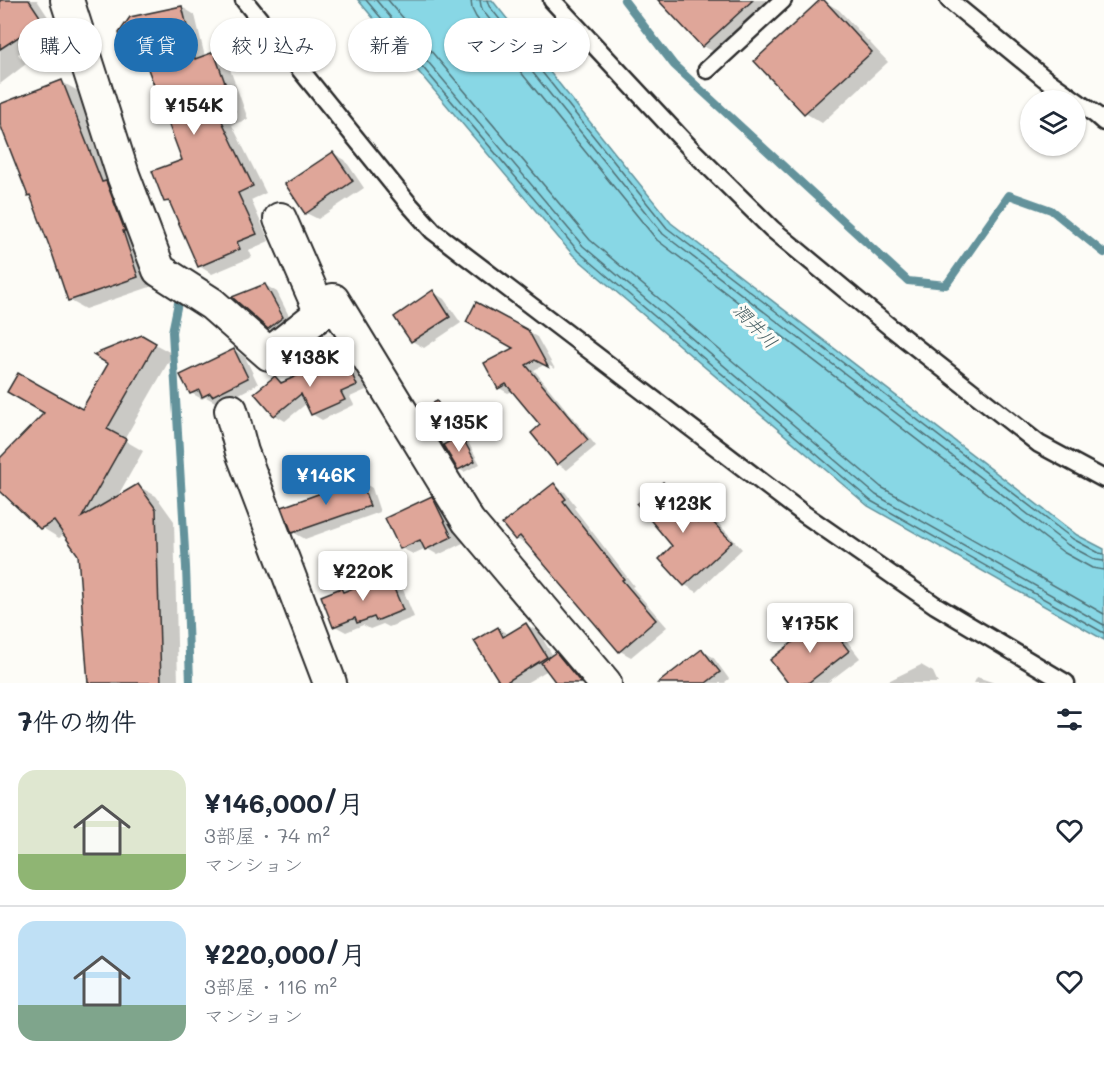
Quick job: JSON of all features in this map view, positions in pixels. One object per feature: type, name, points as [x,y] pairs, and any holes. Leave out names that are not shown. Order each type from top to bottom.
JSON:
[{"type":"street","points":[[67,0],[127,185],[159,270],[212,304],[269,354],[321,314],[333,300],[468,521],[605,683]]},
{"type":"street","points":[[280,219],[321,314]]},
{"type":"street","points":[[231,410],[242,452],[330,683]]},
{"type":"lane","points":[[244,0],[400,194],[433,231],[804,514],[935,605],[1066,683]]},
{"type":"lane","points":[[552,0],[692,150],[772,229],[890,327],[1039,444],[1104,479]]},
{"type":"lane","points":[[568,0],[580,17],[595,47]]},
{"type":"lane","points":[[707,70],[783,0]]},
{"type":"lane","points":[[949,0],[1044,78],[1104,123]]},
{"type":"water","name":"潤井川","points":[[358,0],[492,0],[506,18],[444,18],[444,72],[550,72],[671,223],[1077,535],[1104,549],[1104,640],[868,506],[573,255],[419,72],[432,72],[432,18],[373,18]]},
{"type":"building","points":[[0,0],[29,0],[41,18],[18,18],[18,37],[0,49]]},
{"type":"building","points":[[658,0],[753,0],[702,47]]},
{"type":"building","points":[[820,0],[824,0],[872,52],[804,114],[754,61]]},
{"type":"building","points":[[182,6],[185,18],[129,18]]},
{"type":"building","points":[[210,53],[210,72],[221,72],[235,111],[220,117],[253,186],[238,193],[257,234],[237,242],[240,249],[198,267],[169,201],[164,202],[152,171],[182,160],[149,72],[198,72],[198,58]]},
{"type":"building","points":[[62,80],[102,182],[106,181],[125,231],[123,231],[138,277],[68,301],[30,195],[28,196],[0,124],[0,104]]},
{"type":"building","points":[[333,152],[353,181],[305,214],[285,184]]},
{"type":"building","points":[[265,284],[283,317],[268,329],[232,297]]},
{"type":"building","points":[[433,290],[450,317],[411,342],[394,317]]},
{"type":"building","points":[[476,302],[528,330],[548,367],[535,360],[526,365],[588,440],[557,465],[531,433],[540,425],[506,384],[498,389],[484,363],[513,348],[466,322]]},
{"type":"building","points":[[142,335],[156,343],[107,429],[126,439],[82,517],[138,484],[156,509],[161,683],[88,683],[78,555],[54,521],[40,529],[0,491],[0,458],[44,413],[7,392],[18,373],[82,409],[108,364],[93,355]]},
{"type":"building","points":[[234,349],[248,378],[212,396],[210,393],[202,397],[199,390],[190,394],[180,375]]},
{"type":"building","points":[[343,355],[357,385],[341,392],[345,400],[311,415],[301,394],[274,416],[254,393],[275,376],[281,383]]},
{"type":"building","points":[[437,401],[451,426],[436,434],[421,409]]},
{"type":"building","points":[[461,435],[475,461],[458,470],[443,445]]},
{"type":"building","points":[[360,479],[370,506],[292,533],[282,507]]},
{"type":"building","points":[[663,482],[698,522],[706,515],[732,542],[684,586],[659,559],[672,546],[637,504]]},
{"type":"building","points":[[554,483],[566,499],[563,501],[624,579],[622,580],[656,620],[619,652],[520,536],[515,540],[502,524]]},
{"type":"building","points":[[432,496],[452,537],[425,550],[420,540],[400,549],[385,518]]},
{"type":"building","points":[[388,574],[403,610],[376,621],[374,617],[357,623],[355,618],[333,627],[321,596],[341,588],[343,592]]},
{"type":"building","points":[[824,618],[849,651],[808,683],[788,683],[770,660]]},
{"type":"building","points":[[526,623],[547,657],[505,683],[500,683],[474,641],[498,627],[503,637]]},
{"type":"building","points":[[702,649],[720,672],[706,683],[658,683]]},
{"type":"building","points":[[556,652],[581,683],[556,683],[541,663]]},
{"type":"waterway","points":[[624,0],[674,65],[908,281],[946,285],[1009,195],[1051,210],[1104,253]]},
{"type":"waterway","points":[[179,290],[172,332],[186,567],[190,683]]}]
